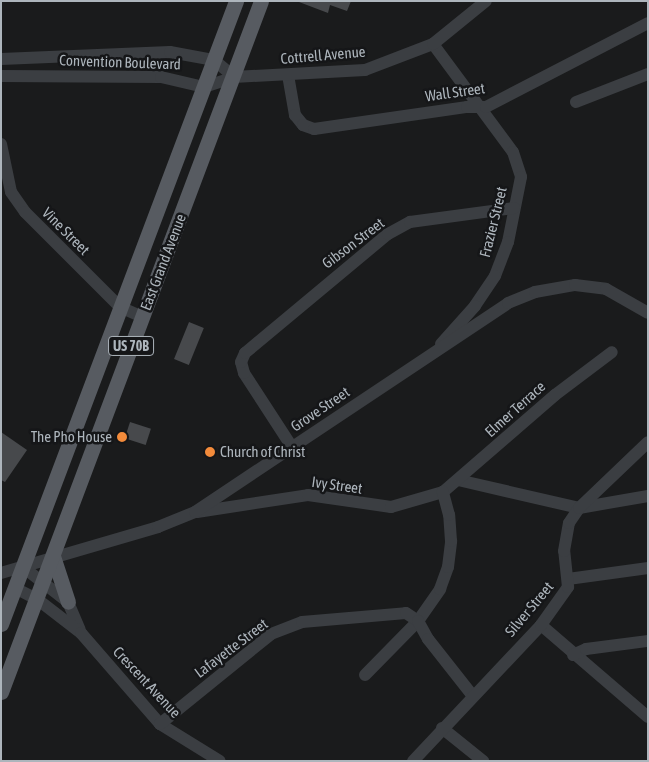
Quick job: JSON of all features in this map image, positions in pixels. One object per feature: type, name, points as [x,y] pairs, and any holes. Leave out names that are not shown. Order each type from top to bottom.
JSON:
[{"type":"main road","name":"East Grand Avenue","points":[[1,624],[236,1]]},
{"type":"main road","name":"East Grand Avenue","points":[[1,692],[262,1]]},
{"type":"main road","points":[[53,556],[68,602]]},
{"type":"street","name":"Cottrell Avenue","points":[[234,77],[365,70],[433,44],[486,1]]},
{"type":"street","name":"Wall Street","points":[[288,75],[295,115],[303,125],[314,129],[486,107],[648,23]]},
{"type":"street","name":"Frazier Street","points":[[433,44],[477,107],[513,152],[521,177],[508,242],[496,276],[475,306],[433,353]]},
{"type":"street","name":"Convention Boulevard","points":[[1,59],[152,50],[214,60]]},
{"type":"street","points":[[214,60],[234,77]]},
{"type":"street","points":[[576,102],[648,74]]},
{"type":"street","name":"Convention Boulevard","points":[[1,76],[161,78],[204,87]]},
{"type":"street","points":[[204,87],[234,77]]},
{"type":"street","name":"Vine Street","points":[[2,146],[6,195],[120,307],[142,317]]},
{"type":"street","name":"Gibson Street","points":[[292,447],[244,373],[241,362],[244,353],[388,234],[410,222],[514,208]]},
{"type":"street","name":"Grove Street","points":[[1,573],[53,556],[158,527],[195,512],[508,303],[535,292],[575,285],[606,289],[648,313]]},
{"type":"street","name":"Elmer Terrace","points":[[443,492],[555,395],[612,352]]},
{"type":"street","name":"Silver Street","points":[[413,761],[472,695],[541,625],[568,587],[565,536],[579,508],[648,442]]},
{"type":"street","points":[[458,480],[579,508],[648,496]]},
{"type":"street","points":[[365,675],[418,621],[440,589],[448,567],[449,514],[443,492]]},
{"type":"street","name":"Ivy Street","points":[[195,512],[308,495],[391,507],[443,492]]},
{"type":"street","name":"Crescent Avenue","points":[[23,567],[44,581],[68,602],[81,633]]},
{"type":"street","points":[[568,580],[648,568]]},
{"type":"street","name":"Crescent Avenue","points":[[15,588],[37,599],[81,633],[160,724],[220,761]]},
{"type":"street","name":"Lafayette Street","points":[[160,724],[271,634],[294,625],[406,613],[418,621]]},
{"type":"street","points":[[418,621],[428,639],[472,695]]},
{"type":"street","points":[[541,625],[573,655],[648,717]]},
{"type":"street","points":[[573,655],[586,649],[648,641]]},
{"type":"street","points":[[442,728],[483,761]]},
{"type":"building","points":[[351,1],[347,11],[330,5],[328,13],[299,2]]},
{"type":"building","points":[[189,322],[204,328],[189,365],[174,359]]},
{"type":"building","points":[[130,422],[151,429],[146,445],[125,438]]},
{"type":"building","points":[[1,432],[27,450],[5,482],[1,480]]},
{"type":"place","name":"The Pho House","points":[[122,437]]},
{"type":"place","name":"Church of Christ","points":[[210,452]]}]
